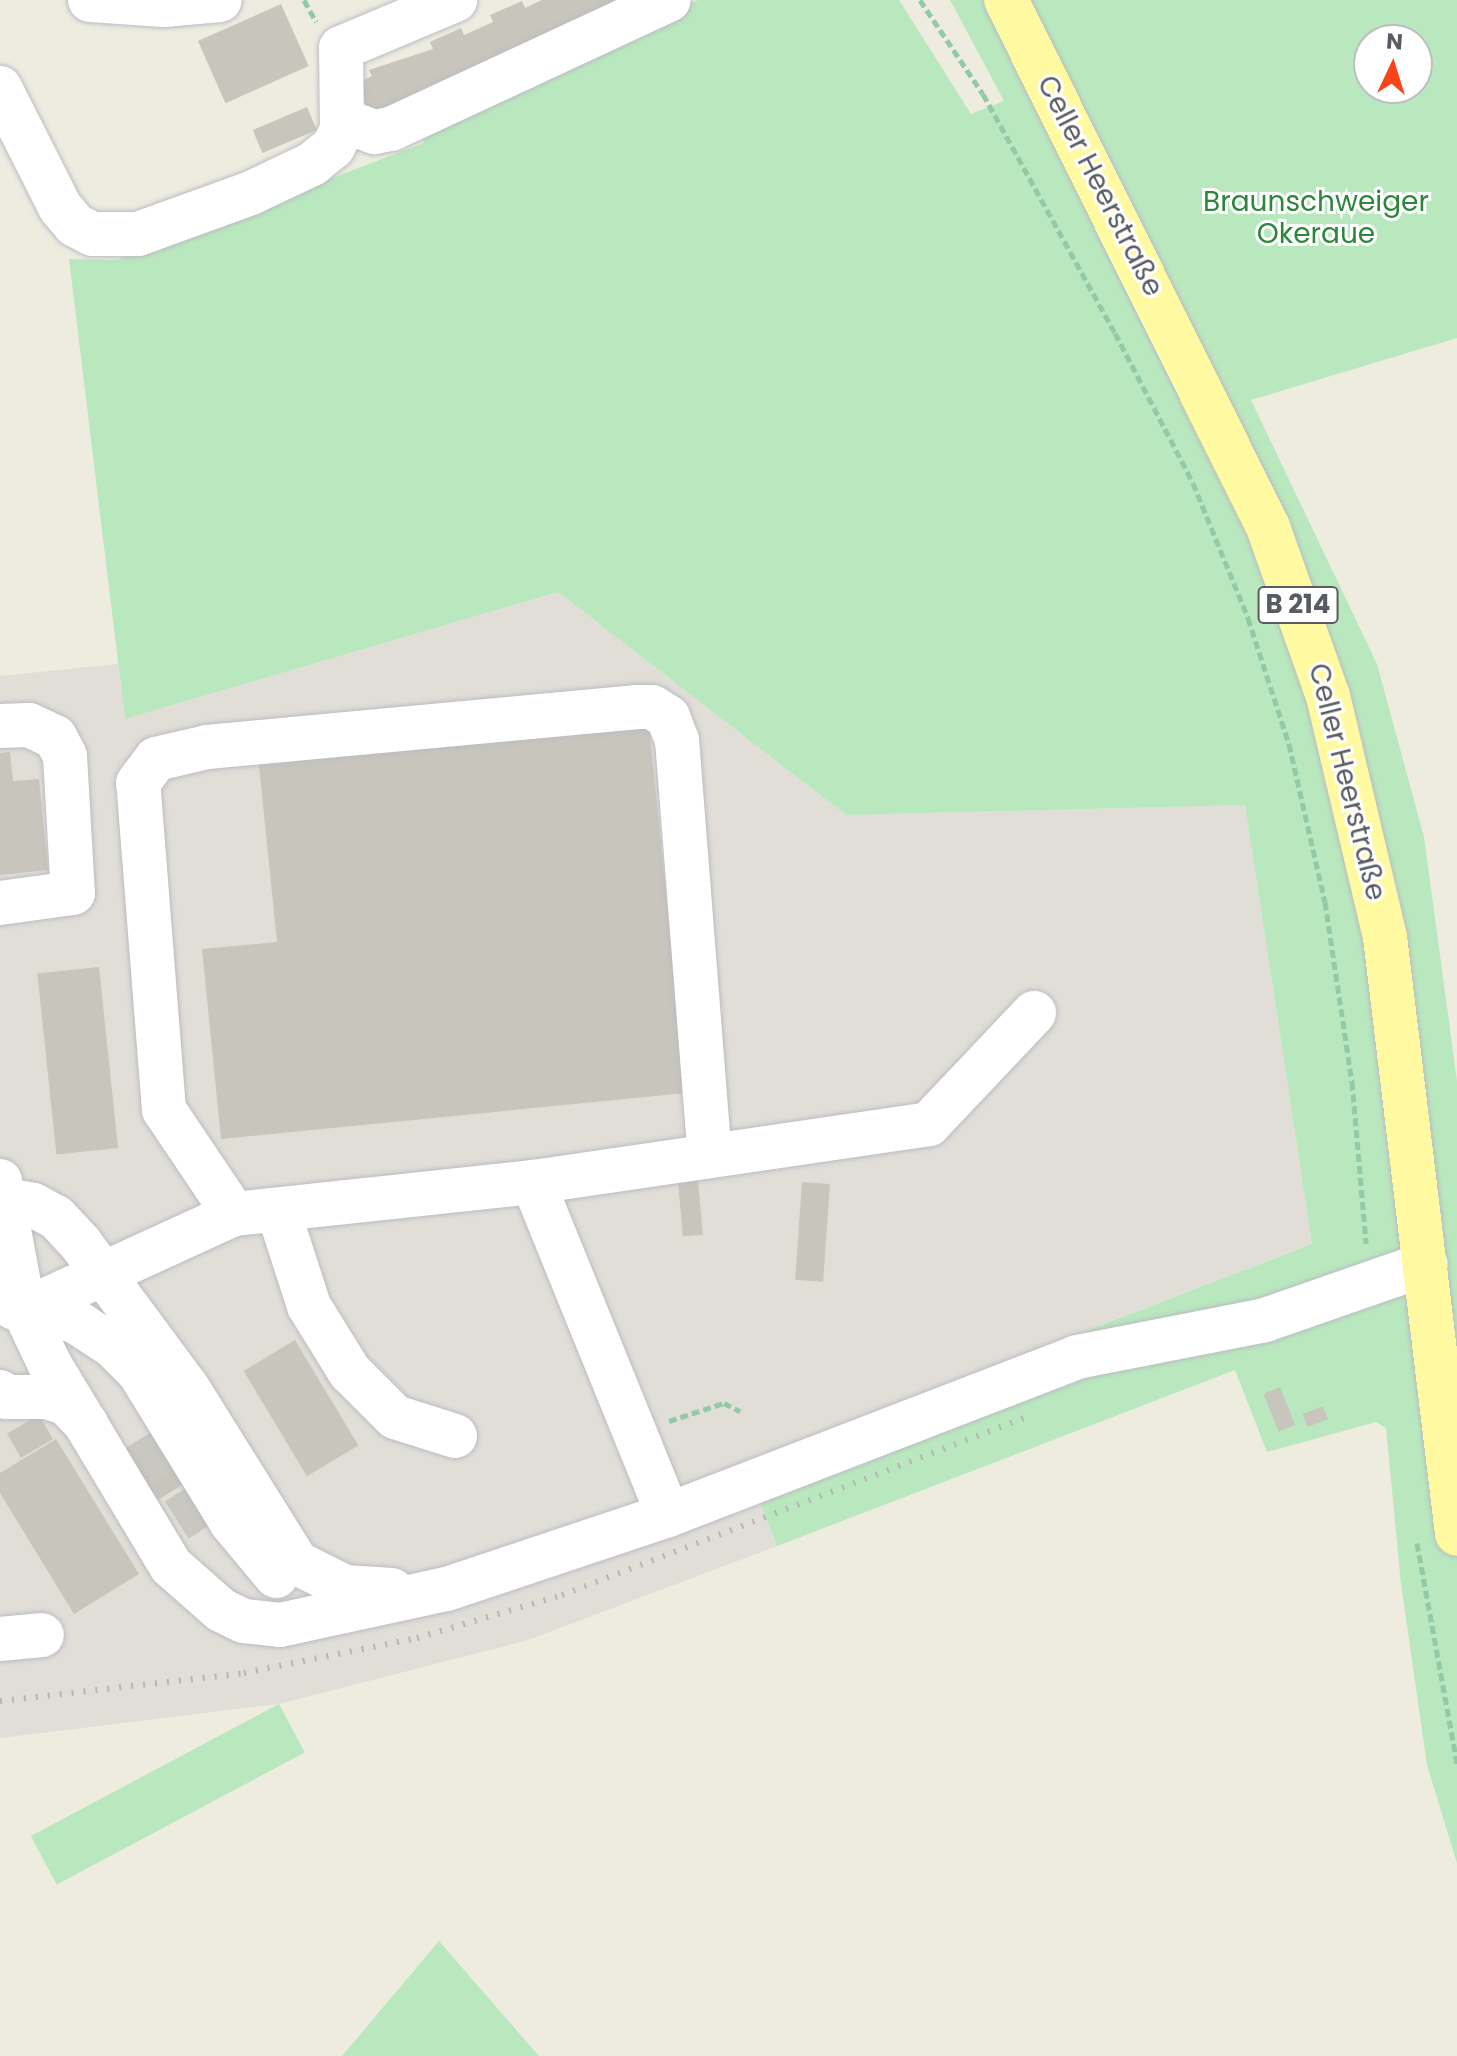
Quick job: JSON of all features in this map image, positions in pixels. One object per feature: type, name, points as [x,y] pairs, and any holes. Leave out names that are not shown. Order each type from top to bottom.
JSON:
[{"type":"main road","name":"Celler Heerstraße","points":[[1006,0],[1224,433],[1307,630],[1352,784],[1385,937],[1426,1264],[1436,1536]]},
{"type":"lane","points":[[90,0],[164,5],[220,0]]},
{"type":"lane","points":[[0,88],[60,207],[75,225],[114,237],[182,221],[312,164],[333,147],[343,120],[341,48],[455,0]]},
{"type":"lane","points":[[343,120],[375,132],[391,129],[669,0]]},
{"type":"lane","points":[[234,1214],[164,1110],[138,783],[156,759],[207,747],[635,707],[652,707],[668,717],[677,740],[710,1156]]},
{"type":"lane","points":[[0,726],[29,725],[55,737],[65,756],[73,893],[0,903]]},
{"type":"lane","points":[[12,1308],[103,1273],[234,1214],[533,1182],[929,1124],[1034,1013]]},
{"type":"lane","points":[[533,1182],[668,1515]]},
{"type":"lane","points":[[447,1589],[345,1587],[297,1563],[187,1387],[103,1273],[56,1217],[1,1193],[12,1308],[171,1566],[195,1592],[244,1621],[280,1625],[375,1608],[447,1589],[668,1515],[1023,1374],[1133,1344],[1265,1320],[1426,1264]]},
{"type":"lane","points":[[278,1210],[309,1306],[350,1372],[395,1417],[455,1436]]},
{"type":"lane","points":[[12,1308],[63,1355],[135,1442]]},
{"type":"lane","points":[[12,1308],[78,1323],[113,1346],[139,1372],[232,1523],[283,1581],[311,1597],[375,1608]]},
{"type":"lane","points":[[0,1392],[6,1397],[47,1397],[66,1403],[86,1424]]},
{"type":"lane","points":[[161,1515],[207,1580],[280,1625]]},
{"type":"lane","points":[[211,1533],[241,1574],[271,1598],[314,1611],[375,1608]]},
{"type":"path","points":[[920,0],[983,94],[1115,333],[1193,483],[1248,618],[1289,744],[1325,902],[1352,1082],[1367,1250],[1378,1280]]},
{"type":"path","points":[[633,1432],[724,1403],[740,1411]]},
{"type":"path","points":[[1436,1536],[1457,1764]]},
{"type":"shaded area","points":[[558,592],[846,815],[1245,805],[1312,1244],[745,1461],[777,1546],[528,1640],[279,1704],[0,1738],[0,676],[118,664],[125,719]]},
{"type":"green space","name":"Braunschweiger Okeraue","points":[[698,0],[899,0],[971,114],[1004,101],[950,0],[1457,0],[1457,338],[1251,400],[1377,664],[1424,837],[1457,1081],[1457,1863],[1427,1765],[1401,1584],[1386,1428],[1376,1422],[1267,1452],[1235,1370],[777,1546],[745,1462],[1312,1244],[1245,805],[846,815],[558,592],[125,719],[69,259],[117,260],[424,143],[419,129]]},
{"type":"green space","points":[[279,1704],[305,1753],[57,1884],[31,1836]]},
{"type":"green space","points":[[439,1941],[539,2056],[342,2056]]},
{"type":"building","points":[[542,0],[614,0],[620,11],[373,122],[356,84],[372,76],[369,70],[433,49],[430,42],[461,28],[464,35],[493,22],[490,15],[522,1],[525,8]]},
{"type":"building","points":[[281,4],[309,66],[226,103],[198,41]]},
{"type":"building","points":[[307,107],[317,130],[262,153],[253,130]]},
{"type":"building","points":[[649,726],[686,1093],[221,1139],[202,949],[277,942],[259,765]]},
{"type":"building","points":[[10,752],[13,781],[39,779],[48,870],[0,875],[0,753]]},
{"type":"building","points":[[99,967],[118,1148],[56,1154],[37,973]]},
{"type":"building","points":[[698,1180],[703,1235],[683,1237],[678,1182]]},
{"type":"building","points":[[802,1182],[830,1184],[823,1282],[795,1280]]},
{"type":"building","points":[[295,1340],[358,1445],[307,1476],[244,1371]]},
{"type":"building","points":[[1280,1387],[1295,1425],[1279,1432],[1263,1394]]},
{"type":"building","points":[[1323,1406],[1328,1419],[1307,1427],[1302,1414]]},
{"type":"building","points":[[39,1415],[53,1439],[21,1458],[7,1434]]},
{"type":"building","points":[[158,1428],[190,1480],[146,1507],[114,1456]]},
{"type":"building","points":[[56,1439],[139,1574],[74,1614],[0,1493],[0,1473]]},
{"type":"tunnel","points":[[148,1434],[211,1533]]},
{"type":"railway","points":[[0,1701],[244,1673],[417,1638],[562,1595],[1032,1415]]}]
